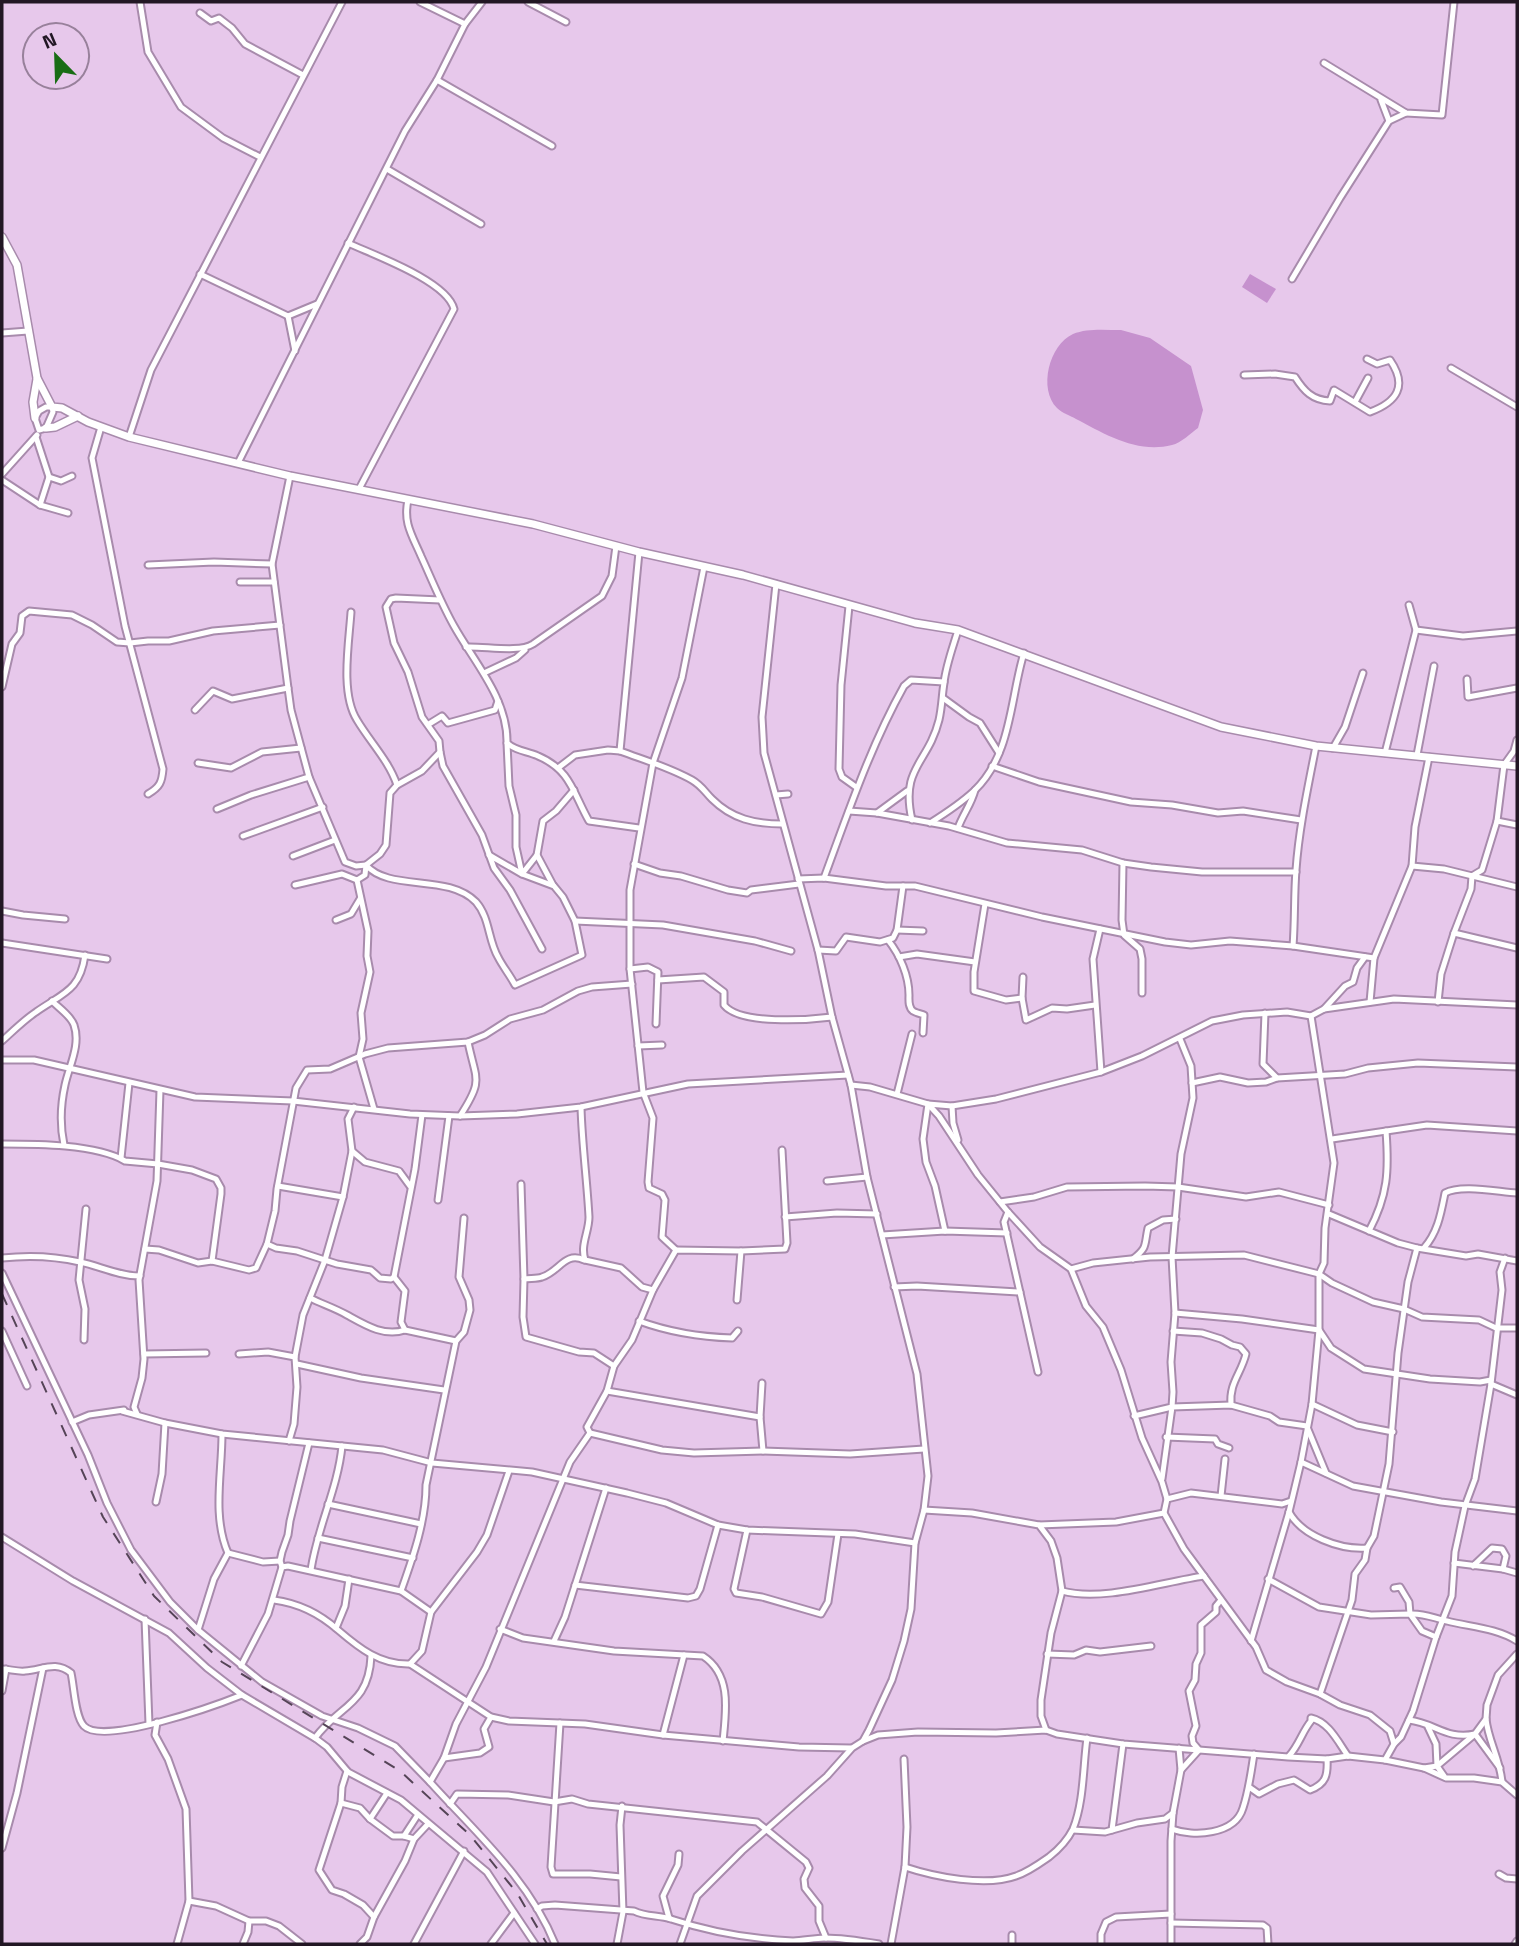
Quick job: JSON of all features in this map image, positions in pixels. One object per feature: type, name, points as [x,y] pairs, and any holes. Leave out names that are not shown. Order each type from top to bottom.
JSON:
[{"type":"street","points":[[140,2],[148,52],[181,107],[223,138],[260,157]]},
{"type":"street","points":[[129,438],[151,370],[342,2]]},
{"type":"street","points":[[420,2],[465,24]]},
{"type":"street","points":[[238,463],[405,131],[437,80],[465,24],[482,2]]},
{"type":"street","points":[[527,2],[566,22]]},
{"type":"street","points":[[1324,64],[1406,113],[1442,115],[1454,2]]},
{"type":"street","points":[[200,13],[211,21],[219,18],[232,28],[244,44],[303,75]]},
{"type":"street","points":[[437,80],[552,146]]},
{"type":"street","points":[[1381,100],[1389,121]]},
{"type":"street","points":[[1292,279],[1389,121],[1406,113]]},
{"type":"street","points":[[387,169],[481,224]]},
{"type":"street","points":[[2,237],[17,265],[37,378],[52,407],[52,416],[43,429],[2,474]]},
{"type":"street","points":[[348,243],[432,284],[453,302],[454,309],[359,489]]},
{"type":"street","points":[[200,274],[288,316],[319,303]]},
{"type":"street","points":[[288,316],[295,351]]},
{"type":"street","points":[[2,332],[28,331]]},
{"type":"street","points":[[1244,375],[1275,374],[1295,377],[1303,389],[1317,400],[1330,401],[1334,390],[1370,412],[1387,404],[1395,396],[1399,387],[1399,373],[1390,360],[1377,364],[1367,359]]},
{"type":"street","points":[[1451,368],[1517,407]]},
{"type":"street","points":[[37,378],[33,402],[35,418],[43,429]]},
{"type":"street","points":[[1355,402],[1368,378]]},
{"type":"street","points":[[35,418],[42,409],[62,408],[88,422],[129,438],[290,476],[533,524],[776,584],[915,623],[958,630],[1221,727],[1316,746],[1517,766]]},
{"type":"street","points":[[43,429],[55,427],[78,416]]},
{"type":"street","points":[[101,427],[92,458],[130,643],[163,769],[162,783],[148,794]]},
{"type":"street","points":[[36,438],[49,477],[40,505]]},
{"type":"street","points":[[49,477],[61,481],[72,476]]},
{"type":"street","points":[[290,476],[272,564],[288,688],[309,776],[345,862],[356,866],[366,865],[380,855],[386,845],[390,793],[397,785],[422,771],[440,752]]},
{"type":"street","points":[[2,480],[40,505],[68,513]]},
{"type":"street","points":[[408,500],[406,521],[440,600],[484,673],[507,725],[509,786],[516,815],[516,847],[522,874]]},
{"type":"street","points":[[484,673],[516,658],[602,596],[612,576],[616,546]]},
{"type":"street","points":[[620,751],[639,552]]},
{"type":"street","points":[[148,565],[214,562],[272,564]]},
{"type":"street","points":[[705,566],[682,678],[653,763],[639,828],[630,890],[630,970],[643,1092],[653,1118],[647,1171],[649,1188],[662,1194],[665,1200],[662,1237],[676,1250],[785,1249],[787,1243],[782,1150]]},
{"type":"street","points":[[240,582],[274,582]]},
{"type":"street","points":[[776,584],[762,717],[764,753],[818,950],[832,1017],[851,1084],[867,1177],[917,1374],[928,1476],[924,1510],[915,1543],[911,1609],[904,1641],[892,1680],[863,1741]]},
{"type":"street","points":[[440,600],[391,599],[386,607],[394,643],[408,672],[422,717],[439,741],[443,766],[482,835],[494,868],[510,890],[542,949]]},
{"type":"street","points":[[1385,753],[1416,630],[1409,605]]},
{"type":"street","points":[[849,606],[841,685],[839,769],[842,777],[856,787]]},
{"type":"street","points":[[2,687],[12,644],[20,633],[22,616],[29,611],[72,615],[117,642],[130,643],[169,641],[213,631],[280,625]]},
{"type":"street","points":[[351,612],[348,682],[351,707],[355,718],[393,773],[397,785]]},
{"type":"street","points":[[877,813],[907,791],[922,754],[932,741],[958,630]]},
{"type":"street","points":[[1416,630],[1464,636],[1517,631]]},
{"type":"street","points":[[466,647],[525,650]]},
{"type":"street","points":[[930,823],[953,809],[975,790],[992,766],[999,753],[1024,653]]},
{"type":"street","points":[[1417,755],[1434,666]]},
{"type":"street","points":[[1333,748],[1345,727],[1363,673]]},
{"type":"street","points":[[1467,679],[1468,696],[1517,688]]},
{"type":"street","points":[[824,878],[856,787],[904,686],[911,680],[944,682]]},
{"type":"street","points":[[195,710],[213,691],[232,699],[288,688]]},
{"type":"street","points":[[943,698],[980,723],[999,753]]},
{"type":"street","points":[[429,724],[442,716],[448,723],[495,710],[498,701]]},
{"type":"street","points":[[1472,876],[1482,870],[1497,821],[1504,765],[1514,751],[1517,740]]},
{"type":"street","points":[[507,743],[513,748],[540,756],[558,768],[568,778],[589,821],[639,828]]},
{"type":"street","points":[[1293,946],[1301,820],[1316,746]]},
{"type":"street","points":[[198,763],[231,768],[262,752],[301,748]]},
{"type":"street","points":[[558,768],[575,755],[620,751],[697,783],[720,806],[740,819],[782,824]]},
{"type":"street","points":[[1370,1002],[1374,958],[1412,866],[1415,827],[1429,757]]},
{"type":"street","points":[[992,766],[1039,782],[1131,802],[1219,813],[1243,811],[1301,820]]},
{"type":"street","points":[[217,809],[309,776]]},
{"type":"street","points":[[522,874],[537,855],[543,821],[556,811],[574,790]]},
{"type":"street","points":[[958,828],[962,815],[972,803],[975,790]]},
{"type":"street","points":[[907,791],[912,820]]},
{"type":"street","points":[[776,795],[788,794]]},
{"type":"street","points":[[243,836],[323,807]]},
{"type":"street","points":[[849,811],[877,813],[958,828],[1007,843],[1082,850],[1123,863],[1202,872],[1296,872]]},
{"type":"street","points":[[1497,821],[1517,825]]},
{"type":"street","points":[[293,856],[335,840]]},
{"type":"street","points":[[489,855],[522,874],[554,886]]},
{"type":"street","points":[[366,865],[374,874],[415,883],[443,885],[469,897],[484,915],[497,957],[515,985],[582,955],[575,921],[537,855]]},
{"type":"street","points":[[1123,863],[1124,936],[1140,949],[1142,993]]},
{"type":"street","points":[[634,864],[727,890],[747,892],[824,878],[915,886],[1124,936],[1191,945],[1230,941],[1293,946],[1374,958]]},
{"type":"street","points":[[357,880],[365,875],[366,865]]},
{"type":"street","points":[[1412,866],[1444,869],[1517,887]]},
{"type":"street","points":[[295,885],[342,874],[357,880]]},
{"type":"street","points":[[1438,1002],[1441,974],[1471,889],[1472,876]]},
{"type":"street","points":[[357,880],[365,915],[370,972],[362,1013],[363,1039],[359,1057],[374,1109]]},
{"type":"street","points":[[818,950],[836,951],[846,937],[880,942],[895,936],[903,886]]},
{"type":"street","points":[[351,914],[360,899]]},
{"type":"street","points":[[985,904],[975,962],[974,991],[1006,1000],[1022,998]]},
{"type":"street","points":[[2,911],[65,919]]},
{"type":"street","points":[[336,920],[351,914],[365,915]]},
{"type":"street","points":[[575,921],[687,929],[755,941],[791,951]]},
{"type":"street","points":[[1100,929],[1093,958],[1101,1072]]},
{"type":"street","points":[[897,930],[923,931]]},
{"type":"street","points":[[1454,933],[1517,948]]},
{"type":"street","points":[[888,940],[899,957],[909,993],[909,1004],[913,1011],[924,1015],[923,1033]]},
{"type":"street","points":[[2,943],[107,959]]},
{"type":"street","points":[[899,957],[916,954],[975,962]]},
{"type":"street","points":[[2,1041],[52,1001],[69,991],[82,973],[85,955]]},
{"type":"street","points":[[851,1084],[928,1104],[952,1106],[996,1099],[1101,1072],[1181,1039],[1212,1021],[1265,1013],[1287,1012],[1311,1016],[1324,1009],[1345,986],[1353,982],[1357,968],[1365,957]]},
{"type":"street","points":[[630,970],[653,968],[657,972],[656,1024]]},
{"type":"street","points":[[658,980],[704,977],[724,992],[724,1005],[729,1011],[761,1020],[832,1017]]},
{"type":"street","points":[[1023,977],[1022,998],[1026,1020],[1052,1008],[1095,1005]]},
{"type":"street","points":[[145,1249],[159,1250],[198,1263],[212,1261],[254,1270],[267,1244],[293,1101],[299,1079],[307,1070],[330,1069],[388,1048],[468,1042],[485,1035],[510,1018],[543,1010],[578,991],[592,987],[632,984]]},
{"type":"street","points":[[1324,1009],[1394,999],[1517,1005]]},
{"type":"street","points":[[52,1001],[74,1025],[75,1051],[69,1067],[62,1109],[64,1145]]},
{"type":"street","points":[[1257,1081],[1263,1064],[1265,1013]]},
{"type":"street","points":[[1251,1641],[1289,1512],[1312,1404],[1319,1330],[1319,1273],[1324,1263],[1325,1228],[1334,1163],[1311,1016]]},
{"type":"street","points":[[897,1094],[912,1034]]},
{"type":"street","points":[[1162,1482],[1172,1407],[1175,1313],[1172,1257],[1181,1154],[1193,1098],[1191,1066],[1181,1039]]},
{"type":"street","points":[[460,1116],[472,1097],[478,1075],[468,1042]]},
{"type":"street","points":[[638,1046],[662,1045]]},
{"type":"street","points":[[2,1060],[34,1060],[195,1097],[293,1101],[449,1116],[517,1114],[581,1107],[688,1084],[848,1075]]},
{"type":"street","points":[[1192,1083],[1220,1077],[1248,1083],[1266,1082],[1292,1075],[1322,1076],[1418,1063],[1517,1067]]},
{"type":"street","points":[[1263,1064],[1278,1078]]},
{"type":"street","points":[[121,1158],[130,1083]]},
{"type":"street","points":[[137,1414],[134,1407],[142,1378],[144,1354],[140,1276],[157,1181],[160,1090]]},
{"type":"street","points":[[928,1104],[1008,1212],[1040,1247],[1071,1269],[1086,1306],[1103,1327],[1121,1370],[1142,1438],[1162,1482],[1167,1499],[1164,1513],[1184,1549],[1251,1641],[1266,1670],[1340,1705],[1370,1715],[1390,1731],[1394,1744]]},
{"type":"street","points":[[928,1104],[923,1139],[926,1162],[935,1186],[945,1231]]},
{"type":"street","points":[[952,1106],[953,1123],[960,1147]]},
{"type":"street","points":[[289,1441],[294,1424],[296,1360],[303,1315],[325,1260],[343,1197],[352,1151],[348,1119],[339,1107]]},
{"type":"street","points":[[348,1119],[354,1107]]},
{"type":"street","points":[[581,1107],[582,1152],[589,1220],[582,1251],[585,1260],[590,1262]]},
{"type":"street","points":[[405,1330],[401,1322],[405,1291],[394,1277],[415,1169],[422,1115]]},
{"type":"street","points":[[438,1200],[449,1116]]},
{"type":"street","points":[[1332,1139],[1427,1125],[1517,1131]]},
{"type":"street","points":[[1368,1231],[1381,1209],[1388,1180],[1386,1131]]},
{"type":"street","points":[[2,1144],[64,1145],[125,1161],[158,1164],[216,1179],[222,1188],[212,1261]]},
{"type":"street","points":[[352,1151],[365,1162],[399,1171],[411,1186]]},
{"type":"street","points":[[827,1181],[867,1177]]},
{"type":"street","points":[[521,1184],[523,1317],[526,1337],[579,1352],[594,1353],[614,1366]]},
{"type":"street","points":[[278,1186],[343,1197]]},
{"type":"street","points":[[1000,1202],[1034,1197],[1067,1187],[1178,1187],[1246,1197],[1279,1192],[1329,1205]]},
{"type":"street","points":[[1321,1694],[1355,1590],[1355,1574],[1365,1560],[1367,1548],[1374,1536],[1389,1464],[1404,1309],[1421,1248],[1431,1240],[1438,1225],[1445,1193],[1451,1189],[1517,1194]]},
{"type":"street","points":[[84,1340],[85,1309],[79,1280],[86,1209]]},
{"type":"street","points":[[1008,1212],[1004,1222],[1038,1372]]},
{"type":"street","points":[[785,1217],[837,1213],[877,1214]]},
{"type":"street","points":[[1329,1214],[1368,1231],[1421,1248],[1517,1261]]},
{"type":"street","points":[[401,1591],[421,1524],[444,1390],[456,1341],[464,1332],[470,1310],[469,1300],[459,1277],[464,1219]]},
{"type":"street","points":[[1132,1259],[1148,1242],[1148,1228],[1163,1220],[1176,1219]]},
{"type":"street","points":[[882,1235],[945,1231],[1007,1233]]},
{"type":"street","points":[[267,1244],[371,1270],[380,1278],[394,1277]]},
{"type":"street","points":[[590,1433],[587,1427],[607,1391],[614,1366],[632,1340],[653,1290],[676,1250]]},
{"type":"street","points":[[737,1300],[741,1251]]},
{"type":"street","points":[[1071,1269],[1093,1263],[1132,1259],[1244,1255],[1319,1273],[1332,1283],[1373,1302],[1404,1309],[1422,1317],[1479,1320],[1496,1328],[1517,1328]]},
{"type":"street","points":[[2,1258],[40,1256],[81,1262],[127,1276],[140,1276]]},
{"type":"street","points":[[524,1279],[544,1277],[566,1259],[578,1257],[621,1268],[642,1287],[653,1290]]},
{"type":"street","points":[[1385,1760],[1401,1737],[1413,1711],[1452,1595],[1454,1563],[1465,1506],[1475,1479],[1491,1382],[1502,1290],[1500,1272],[1505,1258]]},
{"type":"street","points":[[2,1273],[107,1503],[131,1550],[170,1602],[198,1630],[262,1682],[322,1716],[335,1719],[395,1746],[493,1848],[537,1909],[555,1944]]},
{"type":"street","points":[[894,1287],[1020,1292]]},
{"type":"street","points":[[310,1298],[348,1315],[365,1327],[399,1332],[405,1330],[456,1341]]},
{"type":"street","points":[[1175,1313],[1319,1330]]},
{"type":"street","points":[[639,1321],[658,1328],[704,1337],[732,1338],[738,1331]]},
{"type":"street","points":[[1319,1330],[1331,1348],[1364,1369],[1430,1379],[1491,1382],[1517,1395]]},
{"type":"street","points":[[1173,1331],[1202,1333],[1240,1347],[1246,1354],[1243,1366],[1231,1385],[1231,1405]]},
{"type":"street","points":[[2,1333],[27,1386]]},
{"type":"street","points":[[239,1354],[268,1352],[361,1378],[444,1390]]},
{"type":"street","points":[[144,1354],[206,1353]]},
{"type":"street","points":[[762,1383],[760,1417],[763,1451]]},
{"type":"street","points":[[607,1391],[760,1417]]},
{"type":"street","points":[[1312,1404],[1357,1425],[1393,1432]]},
{"type":"street","points":[[1134,1416],[1172,1407],[1231,1405],[1270,1416],[1279,1422],[1307,1426]]},
{"type":"street","points":[[122,1412],[134,1407]]},
{"type":"street","points":[[72,1422],[89,1415],[122,1412],[137,1414],[165,1423],[222,1434],[383,1450],[432,1463],[532,1472],[666,1503],[718,1525],[747,1530],[838,1534],[915,1543]]},
{"type":"street","points":[[156,1502],[162,1474],[165,1423]]},
{"type":"street","points":[[1307,1426],[1326,1473]]},
{"type":"street","points":[[590,1433],[662,1450],[694,1452],[850,1454],[924,1449]]},
{"type":"street","points":[[430,1782],[486,1667],[570,1462],[590,1433]]},
{"type":"street","points":[[222,1434],[218,1504],[220,1535],[228,1553]]},
{"type":"street","points":[[1166,1437],[1208,1437],[1229,1448]]},
{"type":"street","points":[[241,1666],[274,1600],[298,1482],[309,1443]]},
{"type":"street","points":[[312,1570],[342,1446]]},
{"type":"street","points":[[1221,1496],[1224,1459]]},
{"type":"street","points":[[1301,1462],[1353,1486],[1465,1506],[1517,1511]]},
{"type":"street","points":[[410,1664],[422,1651],[431,1612],[487,1535],[509,1471]]},
{"type":"street","points":[[554,1641],[606,1488]]},
{"type":"street","points":[[1167,1499],[1191,1493],[1282,1504],[1291,1501]]},
{"type":"street","points":[[328,1504],[421,1524]]},
{"type":"street","points":[[1282,1504],[1295,1524],[1310,1533],[1354,1549],[1367,1548]]},
{"type":"street","points":[[924,1510],[972,1513],[1039,1525],[1116,1522],[1164,1513]]},
{"type":"street","points":[[575,1585],[688,1598],[696,1596],[718,1525]]},
{"type":"street","points":[[1039,1525],[1051,1541],[1057,1558],[1062,1591],[1047,1654],[1041,1700],[1041,1716],[1046,1730]]},
{"type":"street","points":[[747,1530],[734,1589],[736,1593],[762,1597],[821,1614],[828,1602],[838,1534]]},
{"type":"street","points":[[2,1537],[73,1581],[169,1633],[242,1695],[316,1738],[347,1771],[401,1800],[487,1872],[536,1944]]},
{"type":"street","points":[[318,1538],[413,1558]]},
{"type":"street","points":[[1473,1566],[1489,1549],[1497,1547],[1503,1549],[1506,1556],[1503,1569]]},
{"type":"street","points":[[198,1630],[214,1579],[228,1553]]},
{"type":"street","points":[[228,1553],[401,1591],[431,1612]]},
{"type":"street","points":[[1454,1563],[1517,1573]]},
{"type":"street","points":[[1062,1591],[1080,1594],[1125,1591],[1204,1576]]},
{"type":"street","points":[[336,1628],[345,1606],[349,1578]]},
{"type":"street","points":[[1268,1579],[1319,1606],[1347,1613],[1422,1613],[1506,1634],[1517,1641]]},
{"type":"street","points":[[1394,1588],[1400,1587],[1405,1594],[1410,1614],[1422,1631],[1436,1637]]},
{"type":"street","points":[[274,1600],[303,1607],[336,1628],[371,1656],[397,1665],[410,1664],[491,1717],[509,1721],[560,1723],[723,1741],[852,1748]]},
{"type":"street","points":[[1199,1750],[1193,1744],[1192,1736],[1196,1726],[1189,1691],[1195,1680],[1196,1664],[1201,1653],[1201,1625],[1216,1612],[1216,1606],[1221,1600]]},
{"type":"street","points":[[145,1619],[149,1724]]},
{"type":"street","points":[[500,1629],[523,1638],[614,1651],[703,1656],[710,1661],[724,1683],[727,1704],[723,1741]]},
{"type":"street","points":[[1047,1654],[1073,1656],[1086,1650],[1100,1652],[1151,1646]]},
{"type":"street","points":[[1502,1782],[1486,1719],[1498,1675],[1517,1654]]},
{"type":"street","points":[[663,1735],[684,1655]]},
{"type":"street","points":[[316,1738],[324,1725],[356,1701],[367,1681],[371,1656]]},
{"type":"street","points":[[2,1691],[4,1669],[24,1672],[56,1666],[65,1668],[71,1673],[80,1719],[84,1726],[90,1730],[115,1731],[200,1712],[242,1695]]},
{"type":"street","points":[[2,1848],[43,1668]]},
{"type":"street","points":[[1413,1711],[1428,1727],[1460,1737],[1475,1734]]},
{"type":"street","points":[[444,1758],[480,1753],[489,1747],[484,1729],[491,1717]]},
{"type":"street","points":[[1288,1757],[1298,1746],[1311,1718],[1316,1718],[1330,1730],[1348,1756]]},
{"type":"street","points":[[1424,1768],[1437,1766],[1475,1734],[1486,1719]]},
{"type":"street","points":[[1409,1720],[1420,1721]]},
{"type":"street","points":[[157,1722],[155,1735],[169,1759],[186,1809],[189,1901],[177,1944]]},
{"type":"street","points":[[560,1723],[554,1802],[553,1874],[621,1877]]},
{"type":"street","points":[[1428,1727],[1436,1744],[1437,1766],[1446,1778]]},
{"type":"street","points":[[680,1944],[697,1896],[766,1829],[827,1776],[852,1748],[878,1735],[1046,1730],[1123,1744],[1288,1757],[1327,1759],[1348,1756],[1424,1768],[1446,1778],[1502,1782],[1517,1795]]},
{"type":"street","points":[[1475,1734],[1500,1768]]},
{"type":"street","points":[[905,1867],[947,1878],[995,1879],[1016,1877],[1036,1867],[1054,1853],[1073,1830],[1078,1812],[1087,1738]]},
{"type":"street","points":[[1112,1830],[1123,1744]]},
{"type":"street","points":[[1171,1944],[1172,1829],[1181,1770],[1179,1748]]},
{"type":"street","points":[[1181,1770],[1199,1750]]},
{"type":"street","points":[[1172,1829],[1181,1833],[1214,1832],[1239,1815],[1249,1787],[1254,1754]]},
{"type":"street","points":[[891,1944],[905,1867],[907,1827],[904,1759]]},
{"type":"street","points":[[1249,1787],[1259,1794],[1278,1784],[1294,1780],[1310,1790],[1319,1787],[1328,1774],[1327,1759]]},
{"type":"street","points":[[347,1771],[341,1803],[319,1870],[332,1890],[363,1905],[374,1917]]},
{"type":"street","points":[[370,1819],[387,1793]]},
{"type":"street","points":[[450,1804],[457,1794],[508,1795],[554,1802],[572,1799],[588,1804],[757,1822],[806,1862],[809,1868],[804,1879],[805,1888],[819,1906],[820,1921],[826,1938]]},
{"type":"street","points":[[341,1803],[360,1808],[393,1836],[414,1839]]},
{"type":"street","points":[[617,1944],[623,1912],[621,1806]]},
{"type":"street","points":[[1073,1830],[1112,1830],[1165,1819],[1173,1813]]},
{"type":"street","points":[[404,1836],[417,1816]]},
{"type":"street","points":[[360,1944],[367,1937],[374,1917],[414,1839],[428,1824]]},
{"type":"street","points":[[414,1944],[464,1851]]},
{"type":"street","points":[[669,1918],[663,1896],[678,1865],[679,1854]]},
{"type":"street","points":[[1499,1874],[1517,1879]]},
{"type":"street","points":[[189,1901],[216,1906],[249,1921],[266,1921],[279,1926],[302,1944]]},
{"type":"street","points":[[537,1909],[555,1905],[634,1912],[752,1938],[795,1941],[826,1938],[879,1944]]},
{"type":"street","points":[[491,1944],[513,1913]]},
{"type":"street","points":[[1101,1944],[1101,1934],[1106,1922],[1116,1917],[1171,1914]]},
{"type":"street","points":[[243,1944],[249,1921]]},
{"type":"street","points":[[1171,1923],[1263,1925],[1268,1933],[1268,1944]]},
{"type":"street","points":[[1012,1935],[1012,1944]]},
{"type":"shaded area","points":[[1250,274],[1276,289],[1267,303],[1242,287]]},
{"type":"shaded area","points":[[1121,330],[1150,338],[1191,366],[1203,410],[1198,428],[1179,442],[1159,447],[1134,445],[1098,431],[1064,413],[1051,400],[1047,379],[1049,368],[1052,357],[1065,340],[1084,331]]},
{"type":"railway","points":[[2,1294],[103,1517],[154,1596],[222,1662],[400,1771],[470,1835],[517,1893],[547,1944]]}]
